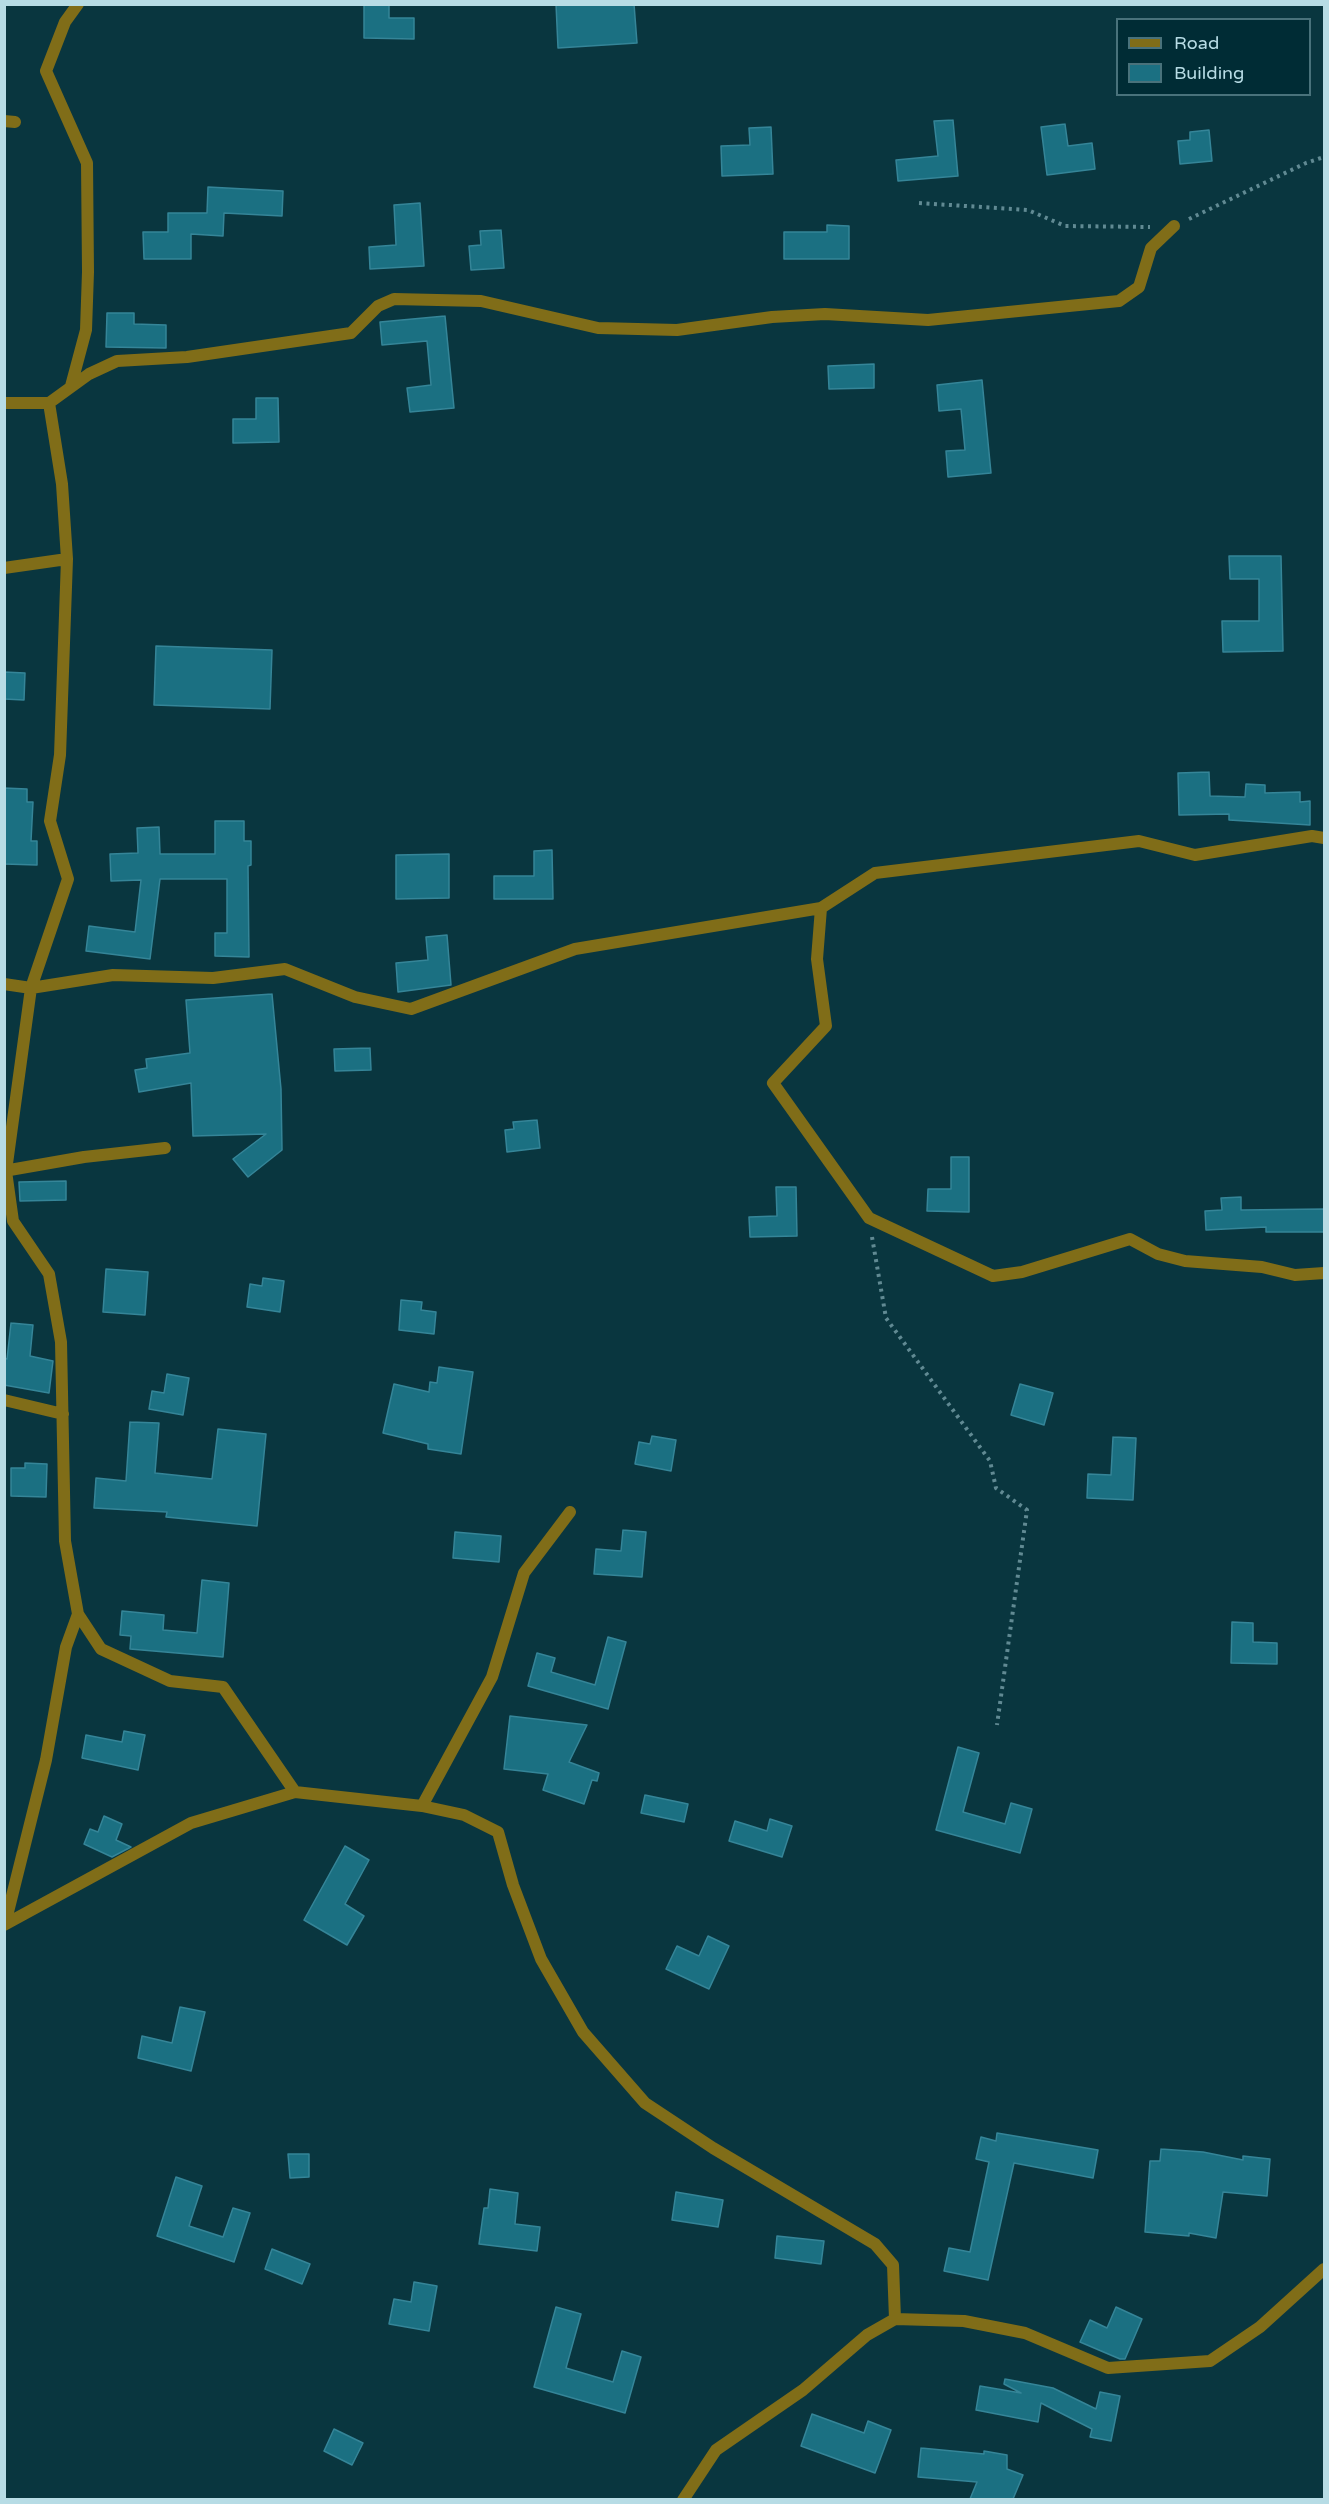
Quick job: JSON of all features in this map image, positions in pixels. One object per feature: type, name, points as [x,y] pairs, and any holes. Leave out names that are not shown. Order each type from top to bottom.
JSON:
[{"type":"street","points":[[71,386],[86,330],[87,163],[46,71],[65,22],[78,4]]},
{"type":"street","points":[[4,403],[49,403],[71,386],[117,361],[187,357],[351,333],[378,306],[394,299],[481,301],[598,328],[677,330],[772,317],[825,314],[928,320],[1119,301],[1139,288],[1151,248],[1174,226]]},
{"type":"street","points":[[49,403],[62,484],[68,559],[60,755],[50,821],[68,879],[31,988],[5,1171],[13,1221],[49,1274],[61,1342],[65,1541],[78,1614],[100,1648],[170,1681],[223,1687],[295,1792]]},
{"type":"street","points":[[4,568],[68,559]]},
{"type":"street","points":[[4,984],[31,988],[113,975],[213,978],[285,969],[354,997],[411,1009],[575,949],[821,908],[875,873],[1139,841],[1196,855],[1312,836],[1324,838]]},
{"type":"street","points":[[821,908],[817,959],[826,1026],[773,1083],[869,1218],[993,1276],[1022,1272],[1130,1239],[1158,1254],[1185,1261],[1262,1267],[1295,1275],[1324,1273]]},
{"type":"street","points":[[5,1171],[84,1157],[165,1148]]},
{"type":"street","points":[[4,1400],[63,1414]]},
{"type":"street","points":[[422,1806],[492,1677],[524,1573],[570,1512]]},
{"type":"street","points":[[78,1614],[66,1647],[46,1760],[4,1924],[191,1823],[295,1792],[422,1806],[465,1815],[498,1832],[513,1886],[541,1959],[583,2032],[645,2103],[713,2148],[875,2244],[893,2265],[895,2319]]},
{"type":"street","points":[[683,2499],[716,2450],[803,2390],[867,2335],[895,2319],[964,2321],[1025,2333],[1108,2368],[1210,2361],[1260,2326],[1324,2269]]},
{"type":"path","points":[[919,203],[1028,210],[1065,226],[1174,226],[1306,163],[1324,157]]},
{"type":"path","points":[[869,1218],[886,1318],[990,1461],[996,1488],[1027,1510],[997,1725]]},
{"type":"building","points":[[364,4],[389,4],[389,18],[414,18],[414,39],[364,38]]},
{"type":"building","points":[[556,4],[634,4],[637,43],[558,48]]},
{"type":"building","points":[[953,120],[958,176],[898,181],[896,160],[938,156],[934,121]]},
{"type":"building","points":[[1065,124],[1068,146],[1092,143],[1095,169],[1047,175],[1041,127]]},
{"type":"building","points":[[771,127],[773,174],[722,176],[721,146],[750,145],[749,128]]},
{"type":"building","points":[[1209,130],[1212,161],[1180,164],[1178,141],[1190,140],[1190,132]]},
{"type":"building","points":[[208,187],[283,191],[282,216],[224,213],[223,236],[191,234],[191,259],[144,259],[143,232],[168,232],[168,213],[207,213]]},
{"type":"building","points":[[420,203],[424,266],[370,269],[369,247],[396,245],[394,205]]},
{"type":"building","points":[[827,225],[849,226],[849,259],[784,259],[784,232],[827,232]]},
{"type":"building","points":[[501,230],[504,268],[471,270],[469,246],[481,245],[480,231]]},
{"type":"building","points":[[107,313],[134,313],[134,324],[166,325],[166,348],[106,347]]},
{"type":"building","points":[[445,316],[454,408],[410,412],[407,388],[431,385],[427,341],[382,345],[380,322]]},
{"type":"building","points":[[874,364],[874,388],[829,389],[828,366]]},
{"type":"building","points":[[982,380],[991,473],[948,477],[946,451],[965,450],[961,409],[939,411],[937,385]]},
{"type":"building","points":[[256,398],[278,398],[279,442],[233,443],[233,419],[256,419]]},
{"type":"building","points":[[1229,556],[1281,556],[1283,651],[1223,652],[1222,621],[1259,621],[1259,579],[1230,579]]},
{"type":"building","points":[[156,646],[272,650],[270,709],[154,705]]},
{"type":"building","points":[[4,672],[25,673],[24,700],[4,699]]},
{"type":"building","points":[[1209,772],[1210,796],[1245,797],[1246,784],[1265,785],[1265,793],[1300,792],[1300,802],[1310,801],[1310,825],[1229,820],[1229,814],[1179,815],[1178,773]]},
{"type":"building","points":[[4,788],[27,789],[27,802],[33,802],[31,841],[37,841],[37,865],[4,864]]},
{"type":"building","points":[[215,821],[244,821],[244,841],[251,841],[251,865],[248,866],[249,957],[215,956],[215,933],[227,933],[227,879],[160,879],[150,959],[86,951],[89,926],[135,932],[141,880],[111,881],[110,854],[138,853],[137,828],[159,827],[160,854],[215,854]]},
{"type":"building","points":[[552,850],[553,899],[494,899],[494,876],[534,876],[534,851]]},
{"type":"building","points":[[449,854],[449,898],[396,899],[396,855]]},
{"type":"building","points":[[447,935],[451,985],[398,992],[396,963],[428,960],[426,937]]},
{"type":"building","points":[[272,994],[281,1089],[282,1150],[248,1177],[233,1159],[266,1134],[193,1136],[191,1083],[139,1092],[135,1070],[147,1068],[146,1059],[190,1053],[186,1000]]},
{"type":"building","points":[[370,1048],[371,1070],[335,1071],[334,1049]]},
{"type":"building","points":[[537,1120],[540,1148],[507,1152],[505,1130],[514,1129],[513,1122]]},
{"type":"building","points":[[951,1157],[969,1157],[969,1212],[927,1211],[928,1189],[951,1189]]},
{"type":"building","points":[[66,1181],[66,1200],[20,1201],[19,1182]]},
{"type":"building","points":[[776,1187],[796,1187],[797,1236],[750,1237],[749,1217],[777,1216]]},
{"type":"building","points":[[1241,1197],[1241,1210],[1324,1209],[1324,1232],[1266,1232],[1266,1227],[1206,1230],[1205,1211],[1222,1210],[1221,1198]]},
{"type":"building","points":[[106,1269],[148,1272],[145,1315],[103,1312]]},
{"type":"building","points":[[263,1278],[284,1281],[280,1312],[247,1307],[250,1284],[262,1286]]},
{"type":"building","points":[[401,1300],[422,1302],[421,1310],[436,1312],[434,1334],[399,1330]]},
{"type":"building","points":[[11,1323],[33,1325],[30,1356],[53,1361],[49,1393],[4,1385],[4,1358],[7,1359]]},
{"type":"building","points":[[439,1367],[473,1372],[461,1454],[428,1449],[428,1444],[383,1433],[394,1384],[429,1392],[430,1382],[437,1383]]},
{"type":"building","points":[[167,1374],[189,1378],[183,1415],[149,1409],[152,1391],[164,1393]]},
{"type":"building","points":[[1020,1384],[1053,1393],[1044,1425],[1011,1415]]},
{"type":"building","points":[[130,1422],[159,1423],[155,1473],[212,1479],[218,1429],[266,1434],[257,1526],[166,1517],[167,1512],[94,1508],[96,1478],[126,1481]]},
{"type":"building","points":[[652,1436],[676,1440],[671,1471],[635,1464],[639,1442],[650,1444]]},
{"type":"building","points":[[1113,1437],[1136,1438],[1133,1500],[1087,1498],[1088,1474],[1111,1475]]},
{"type":"building","points":[[25,1463],[47,1464],[46,1497],[11,1496],[11,1468],[25,1468]]},
{"type":"building","points":[[623,1530],[646,1532],[642,1577],[594,1574],[596,1549],[621,1551]]},
{"type":"building","points":[[455,1532],[501,1536],[499,1562],[453,1558]]},
{"type":"building","points":[[202,1580],[229,1583],[223,1657],[130,1649],[131,1636],[120,1635],[122,1611],[164,1615],[163,1630],[197,1633]]},
{"type":"building","points":[[1232,1622],[1253,1623],[1253,1642],[1277,1643],[1277,1664],[1231,1663]]},
{"type":"building","points":[[608,1637],[626,1642],[608,1709],[528,1686],[537,1653],[555,1658],[551,1672],[595,1685]]},
{"type":"building","points":[[510,1716],[587,1725],[569,1762],[599,1773],[597,1781],[592,1780],[584,1804],[543,1790],[548,1774],[504,1769]]},
{"type":"building","points":[[124,1731],[145,1735],[138,1770],[82,1758],[86,1735],[122,1742]]},
{"type":"building","points":[[958,1747],[979,1753],[963,1812],[1005,1824],[1011,1803],[1032,1809],[1020,1853],[936,1830]]},
{"type":"building","points":[[645,1795],[688,1804],[684,1822],[641,1813]]},
{"type":"building","points":[[104,1816],[122,1824],[116,1840],[131,1847],[112,1857],[84,1844],[90,1829],[98,1832]]},
{"type":"building","points":[[770,1819],[792,1826],[782,1857],[729,1841],[735,1821],[767,1831]]},
{"type":"building","points":[[345,1846],[369,1860],[345,1904],[364,1916],[347,1945],[304,1920]]},
{"type":"building","points":[[708,1936],[729,1946],[709,1989],[666,1969],[677,1946],[699,1956]]},
{"type":"building","points":[[180,2007],[205,2012],[191,2071],[138,2058],[142,2036],[172,2043]]},
{"type":"building","points":[[997,2133],[1098,2150],[1093,2178],[1014,2163],[988,2280],[944,2271],[949,2248],[970,2252],[989,2162],[976,2159],[981,2137],[996,2141]]},
{"type":"building","points":[[1161,2149],[1203,2152],[1243,2160],[1243,2156],[1270,2159],[1267,2196],[1223,2192],[1216,2238],[1189,2233],[1189,2236],[1145,2232],[1150,2161],[1160,2161]]},
{"type":"building","points":[[288,2154],[309,2154],[309,2177],[290,2178]]},
{"type":"building","points":[[176,2177],[202,2186],[189,2226],[223,2237],[233,2208],[250,2213],[234,2262],[157,2236]]},
{"type":"building","points":[[490,2189],[518,2193],[515,2224],[540,2227],[537,2251],[479,2244],[484,2208],[488,2208]]},
{"type":"building","points":[[676,2192],[723,2200],[718,2227],[672,2220]]},
{"type":"building","points":[[777,2236],[824,2241],[821,2264],[775,2258]]},
{"type":"building","points":[[272,2249],[310,2264],[302,2284],[265,2269]]},
{"type":"building","points":[[414,2282],[437,2286],[429,2331],[389,2324],[394,2299],[411,2302]]},
{"type":"building","points":[[556,2307],[581,2314],[566,2368],[613,2382],[622,2351],[641,2357],[625,2413],[534,2387]]},
{"type":"building","points":[[1116,2307],[1142,2319],[1125,2359],[1080,2342],[1090,2320],[1107,2328]]},
{"type":"building","points":[[1005,2379],[1053,2388],[1096,2409],[1100,2392],[1120,2396],[1111,2441],[1090,2437],[1092,2429],[1041,2403],[1038,2422],[976,2410],[980,2386],[1021,2393],[1004,2384]]},
{"type":"building","points":[[812,2414],[864,2433],[868,2421],[891,2430],[875,2473],[801,2446]]},
{"type":"building","points":[[334,2429],[363,2443],[352,2465],[324,2451]]},
{"type":"building","points":[[921,2448],[984,2454],[984,2451],[1007,2455],[1007,2469],[1023,2475],[1013,2499],[970,2499],[977,2482],[918,2477]]}]
